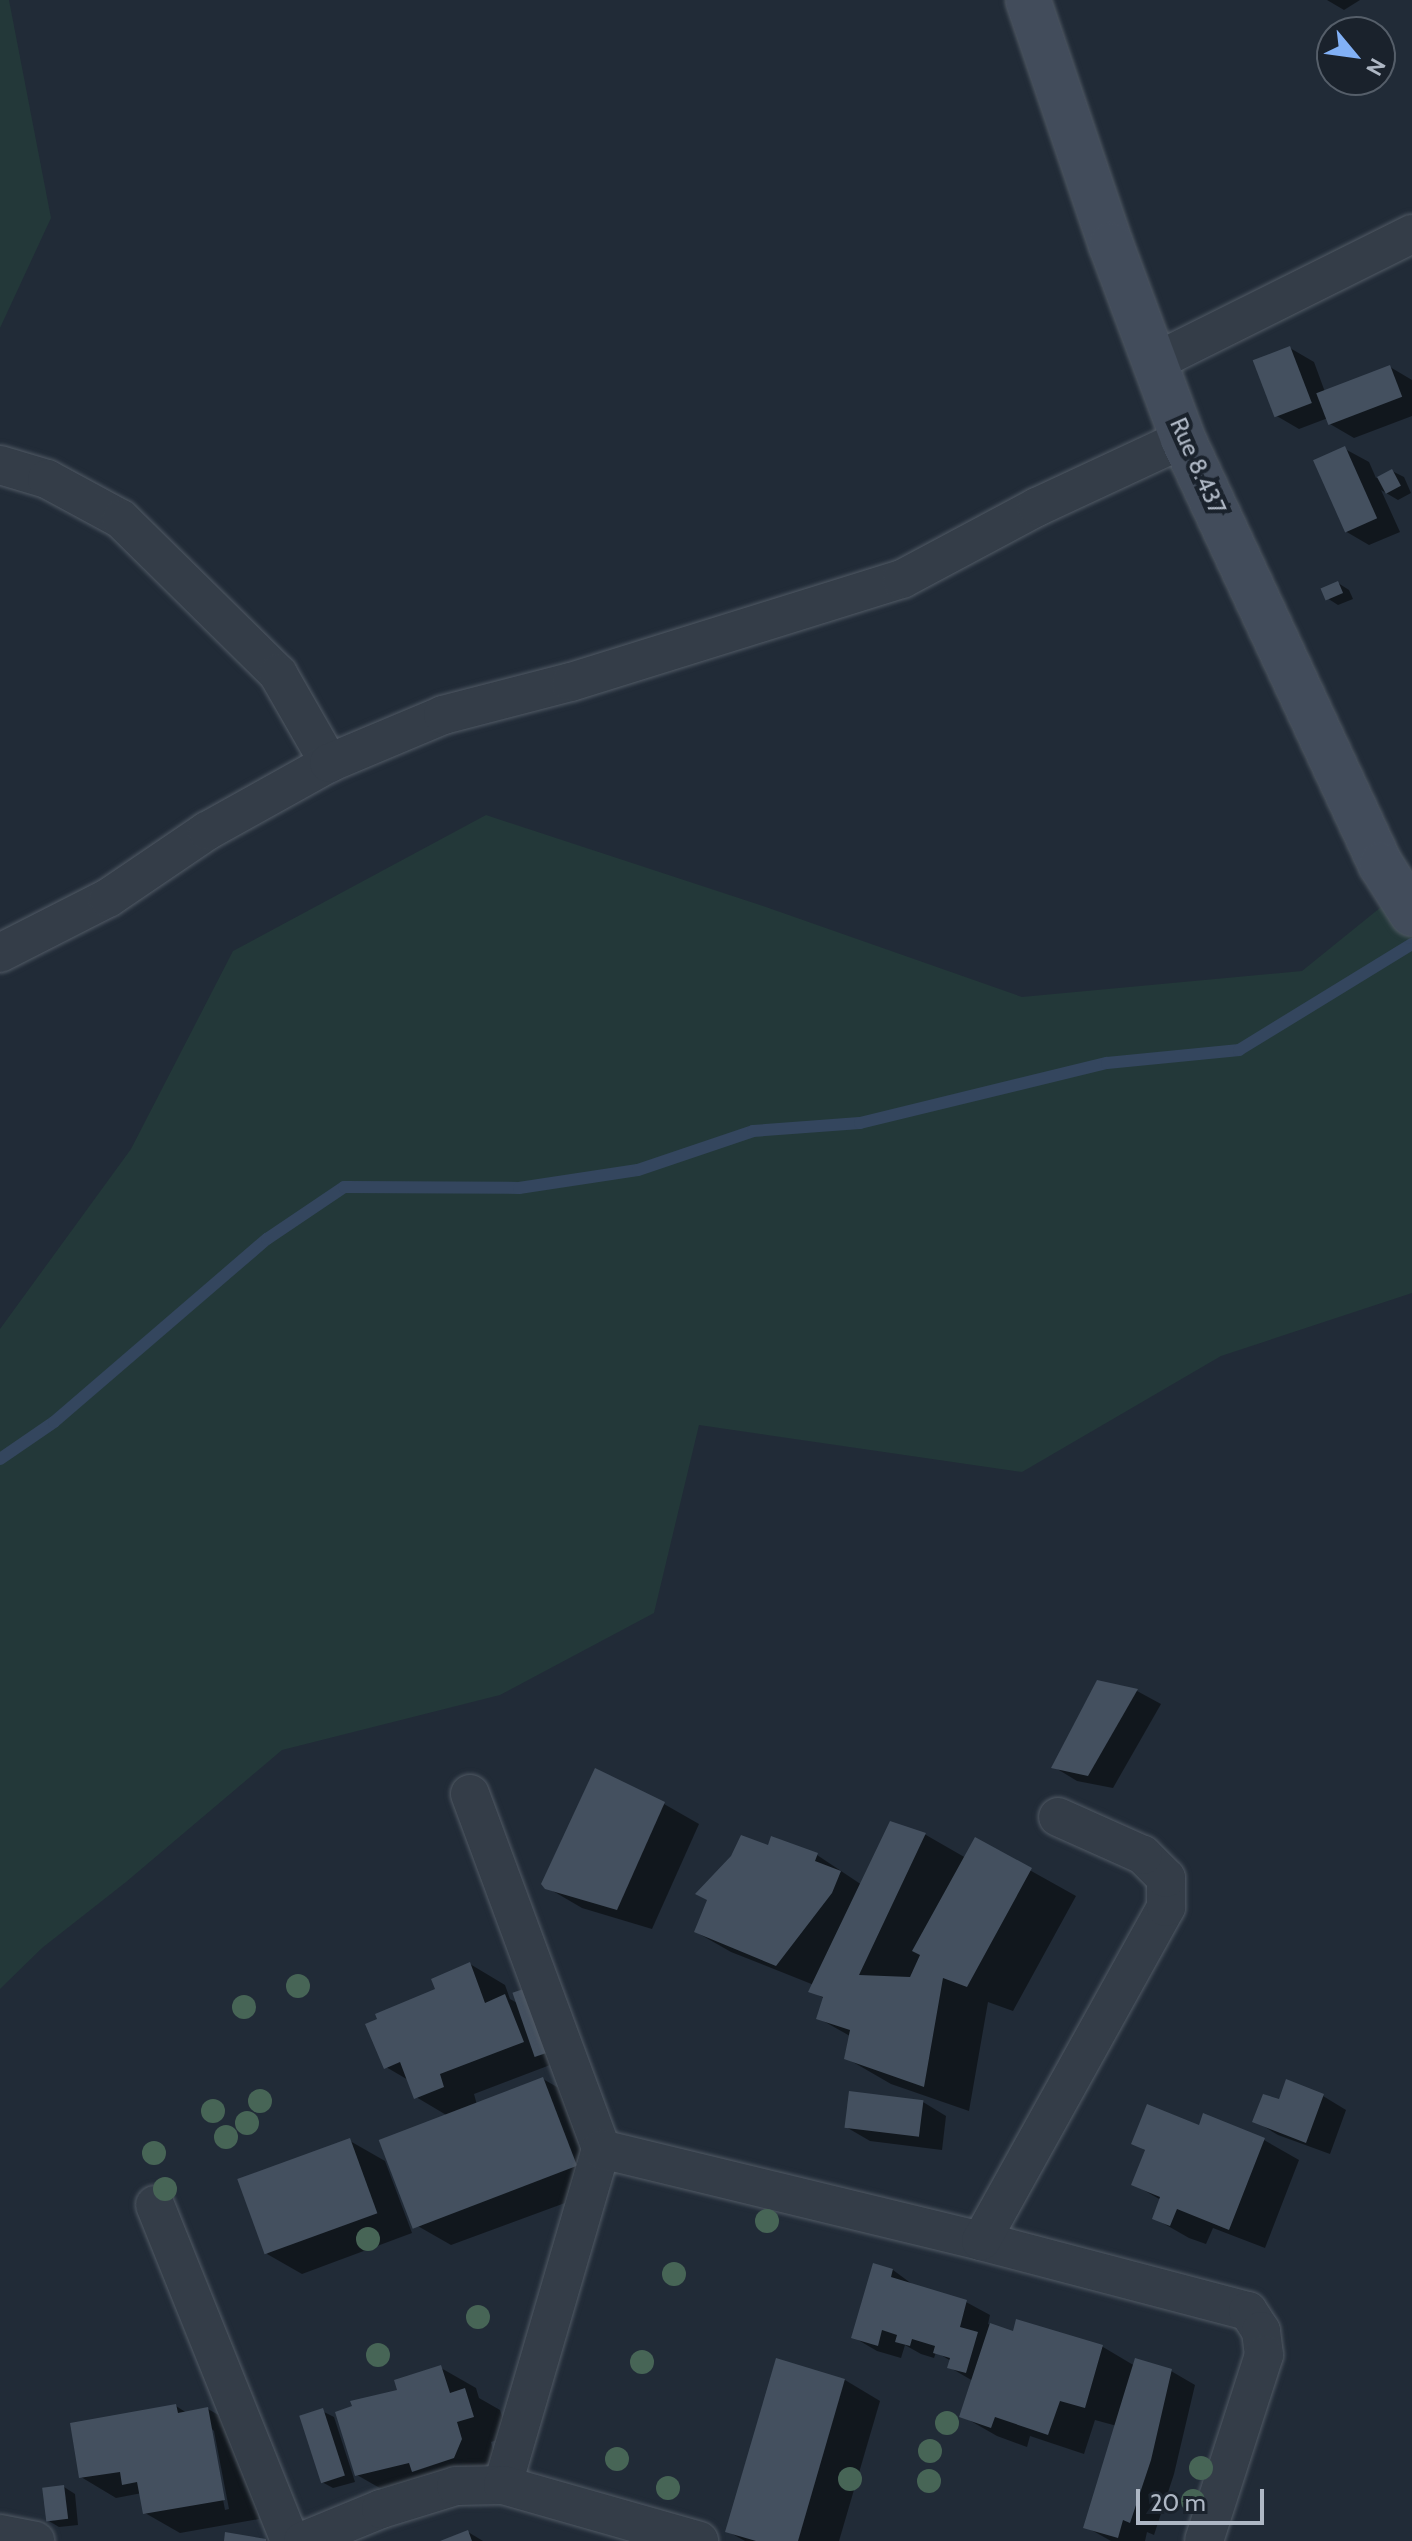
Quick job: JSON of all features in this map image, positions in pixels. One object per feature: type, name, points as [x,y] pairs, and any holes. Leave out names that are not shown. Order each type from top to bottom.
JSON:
[{"type":"main road","name":"Rue 8.437","points":[[1028,0],[1076,148],[1183,439],[1375,851],[1411,912]]},
{"type":"street","points":[[1155,362],[1412,234]]},
{"type":"street","points":[[0,953],[108,898],[207,831],[329,763],[443,715],[571,682],[902,579],[1037,507],[1183,439]]},
{"type":"street","points":[[0,465],[47,479],[121,519],[278,674],[329,763]]},
{"type":"street","points":[[470,1794],[601,2149],[503,2485]]},
{"type":"street","points":[[981,2241],[1166,1907],[1166,1878],[1143,1855],[1058,1817]]},
{"type":"street","points":[[601,2149],[981,2241],[1248,2311],[1261,2331],[1264,2355],[1204,2541]]},
{"type":"street","points":[[155,2205],[290,2541]]},
{"type":"street","points":[[303,2541],[381,2509],[456,2486],[503,2485],[699,2541]]},
{"type":"street","points":[[0,2534],[35,2541]]},
{"type":"green space","points":[[0,0],[9,0],[51,218],[0,328]]},
{"type":"green space","points":[[486,815],[763,906],[1022,997],[1302,971],[1412,882],[1412,1293],[1221,1356],[1022,1472],[699,1425],[654,1613],[500,1695],[282,1750],[126,1882],[42,1948],[0,1989],[0,1329],[131,1149],[233,951]]},
{"type":"building","points":[[1290,346],[1312,403],[1275,417],[1253,360]]},
{"type":"building","points":[[1390,365],[1402,397],[1328,425],[1316,393]]},
{"type":"building","points":[[1345,446],[1377,518],[1345,532],[1313,460]]},
{"type":"building","points":[[1392,469],[1401,486],[1386,494],[1377,477]]},
{"type":"building","points":[[1338,581],[1343,593],[1326,600],[1321,588]]},
{"type":"building","points":[[1097,1680],[1138,1689],[1088,1776],[1051,1768]]},
{"type":"building","points":[[595,1768],[665,1802],[617,1910],[545,1889],[541,1884]]},
{"type":"building","points":[[890,1821],[926,1833],[859,1975],[910,1977],[920,1955],[912,1951],[975,1837],[1032,1868],[967,1987],[943,1978],[924,2087],[844,2059],[850,2030],[816,2019],[823,1997],[808,1992]]},
{"type":"building","points":[[741,1835],[768,1845],[771,1836],[818,1853],[815,1861],[841,1871],[832,1893],[776,1966],[694,1932],[707,1900],[695,1894],[731,1856]]},
{"type":"building","points":[[470,1962],[485,2003],[505,1994],[524,2042],[440,2074],[444,2087],[414,2099],[400,2062],[384,2069],[365,2024],[377,2019],[375,2014],[435,1989],[431,1979]]},
{"type":"building","points":[[538,1984],[560,2048],[535,2057],[512,1993]]},
{"type":"building","points":[[543,2077],[577,2166],[413,2229],[379,2140]]},
{"type":"building","points":[[1286,2079],[1324,2094],[1306,2143],[1252,2122],[1263,2094],[1279,2099]]},
{"type":"building","points":[[849,2091],[923,2100],[919,2137],[844,2128]]},
{"type":"building","points":[[1147,2104],[1199,2125],[1203,2113],[1265,2138],[1229,2230],[1177,2209],[1170,2226],[1152,2219],[1160,2197],[1131,2185],[1145,2150],[1131,2144]]},
{"type":"building","points":[[350,2138],[377,2213],[265,2254],[237,2179]]},
{"type":"building","points":[[873,2263],[893,2269],[891,2277],[967,2300],[960,2327],[978,2332],[966,2373],[947,2368],[950,2358],[933,2353],[935,2346],[912,2339],[910,2346],[895,2342],[897,2335],[882,2330],[878,2346],[851,2338]]},
{"type":"building","points":[[1016,2319],[1103,2345],[1085,2408],[1060,2401],[1048,2435],[995,2417],[991,2428],[959,2417],[990,2323],[1013,2331]]},
{"type":"building","points":[[776,2358],[845,2379],[798,2541],[756,2541],[725,2532]]},
{"type":"building","points":[[1135,2358],[1172,2369],[1151,2460],[1130,2523],[1123,2520],[1118,2538],[1083,2528]]},
{"type":"building","points":[[441,2365],[450,2393],[465,2388],[474,2417],[457,2422],[462,2439],[454,2458],[412,2472],[409,2463],[355,2476],[335,2412],[352,2406],[350,2401],[397,2390],[394,2380]]},
{"type":"building","points":[[176,2404],[178,2413],[208,2407],[225,2500],[143,2514],[137,2482],[122,2485],[120,2472],[79,2478],[70,2423]]},
{"type":"building","points":[[323,2408],[345,2476],[321,2483],[299,2416]]},
{"type":"building","points":[[64,2485],[68,2519],[46,2521],[42,2488]]},
{"type":"building","points":[[468,2530],[472,2541],[440,2541]]},
{"type":"building","points":[[225,2532],[266,2539],[266,2541],[224,2541]]},
{"type":"waterway","points":[[0,1459],[54,1422],[267,1239],[344,1187],[519,1188],[638,1170],[753,1131],[860,1123],[1107,1063],[1239,1050],[1412,944]]}]
